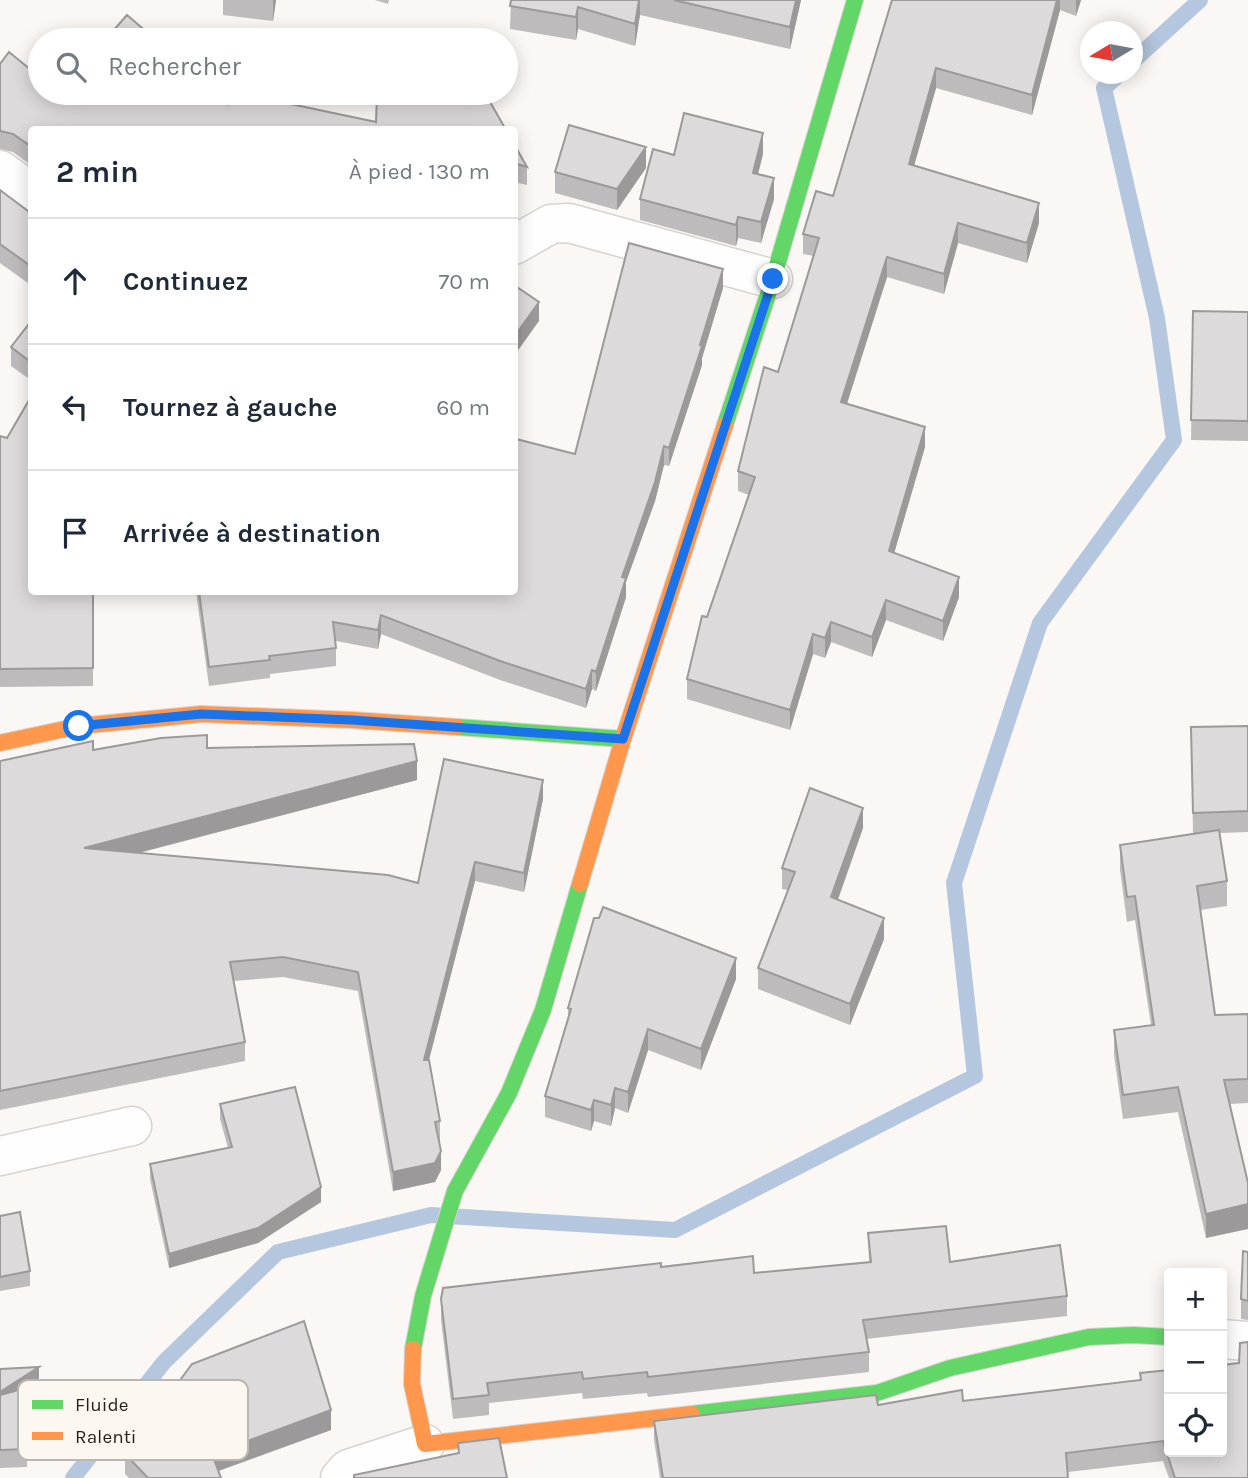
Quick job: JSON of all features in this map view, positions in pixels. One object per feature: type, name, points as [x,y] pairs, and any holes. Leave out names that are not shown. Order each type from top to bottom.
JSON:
[{"type":"street","points":[[425,1444],[412,1384],[411,1360],[424,1296],[455,1191],[509,1093],[543,1010],[623,739],[773,279],[855,0]]},
{"type":"street","points":[[0,170],[28,190]]},
{"type":"street","points":[[518,243],[551,224],[569,223],[773,279]]},
{"type":"street","points":[[0,743],[79,726],[201,714],[352,720],[623,739]]},
{"type":"street","points":[[0,1156],[132,1126]]},
{"type":"street","points":[[340,1478],[348,1469],[425,1444],[877,1394],[950,1368],[1089,1337],[1164,1336]]},
{"type":"street","points":[[1227,1339],[1248,1341]]},
{"type":"building","points":[[511,0],[639,0],[635,24],[578,7],[576,17],[510,6]]},
{"type":"building","points":[[674,0],[796,0],[790,27]]},
{"type":"building","points":[[892,0],[1057,0],[1032,95],[936,68],[909,164],[1039,203],[1027,243],[958,223],[944,274],[887,257],[841,402],[925,427],[889,551],[959,577],[943,621],[886,600],[872,637],[831,622],[825,638],[813,634],[790,710],[687,679],[702,616],[707,617],[755,477],[738,471],[764,367],[778,372],[819,238],[803,234],[816,191],[833,196]]},
{"type":"building","points":[[127,15],[142,28],[116,28]]},
{"type":"building","points":[[9,52],[28,67],[28,105],[296,105],[376,122],[377,105],[492,105],[504,126],[28,126],[28,144],[13,134],[0,131],[0,64]]},
{"type":"building","points":[[684,113],[763,133],[753,173],[774,178],[761,222],[738,217],[736,225],[640,199],[653,149],[674,155]]},
{"type":"building","points":[[569,125],[646,147],[617,189],[555,172]]},
{"type":"building","points":[[518,151],[527,167],[518,164]]},
{"type":"building","points":[[0,190],[28,211],[28,264],[0,244]]},
{"type":"building","points":[[629,243],[723,269],[700,345],[702,346],[669,448],[664,446],[655,482],[622,577],[626,578],[596,672],[592,670],[586,689],[500,661],[381,615],[378,630],[333,622],[336,648],[269,656],[270,660],[209,667],[199,595],[518,595],[518,440],[575,454]]},
{"type":"building","points":[[518,288],[539,302],[518,331]]},
{"type":"building","points":[[1193,311],[1248,312],[1248,421],[1191,420]]},
{"type":"building","points":[[28,325],[28,360],[11,347]]},
{"type":"building","points":[[28,402],[28,595],[93,595],[93,668],[0,669],[0,436],[7,438]]},
{"type":"building","points":[[1248,726],[1248,811],[1193,813],[1191,727]]},
{"type":"building","points":[[207,735],[207,748],[414,744],[417,761],[84,848],[388,875],[418,883],[444,759],[543,780],[524,873],[475,862],[424,1060],[429,1060],[440,1121],[435,1122],[441,1151],[435,1163],[393,1172],[358,972],[283,957],[230,962],[245,1042],[0,1091],[0,761],[93,741],[93,750],[161,738]]},
{"type":"building","points":[[810,788],[863,808],[831,897],[884,918],[850,1004],[758,968],[795,872],[782,868]]},
{"type":"building","points":[[1219,830],[1227,881],[1197,886],[1215,1015],[1248,1014],[1248,1079],[1224,1080],[1248,1183],[1248,1204],[1206,1214],[1178,1087],[1123,1095],[1114,1030],[1154,1025],[1135,896],[1127,897],[1120,845]]},
{"type":"building","points":[[603,907],[736,958],[701,1049],[648,1029],[628,1092],[615,1088],[611,1105],[594,1100],[591,1110],[545,1096],[594,918],[599,918]]},
{"type":"building","points":[[295,1087],[321,1187],[258,1228],[169,1254],[150,1164],[232,1147],[220,1104]]},
{"type":"building","points":[[20,1212],[30,1271],[0,1277],[0,1216]]},
{"type":"building","points":[[946,1226],[950,1262],[1060,1245],[1067,1296],[863,1320],[869,1352],[648,1377],[647,1372],[583,1379],[582,1372],[487,1383],[489,1395],[453,1399],[441,1299],[443,1288],[661,1263],[661,1267],[753,1256],[754,1273],[871,1262],[868,1233]]},
{"type":"building","points":[[1243,1251],[1248,1252],[1248,1301],[1241,1299]]},
{"type":"building","points":[[304,1321],[331,1410],[248,1441],[248,1380],[180,1380],[192,1364]]},
{"type":"building","points":[[1248,1342],[1248,1478],[1175,1478],[1168,1457],[1227,1457],[1227,1364],[1239,1363],[1240,1343]]},
{"type":"building","points":[[39,1367],[0,1392],[0,1369]]},
{"type":"building","points":[[1164,1371],[1164,1444],[1163,1441],[1066,1453],[1068,1478],[663,1478],[654,1421],[876,1395],[878,1405],[962,1390],[963,1401],[1141,1380],[1140,1373]]},
{"type":"building","points":[[18,1390],[18,1449],[0,1450],[0,1395]]},
{"type":"building","points":[[499,1438],[507,1478],[354,1478],[354,1475],[459,1453],[458,1443]]},
{"type":"building","points":[[131,1460],[214,1460],[221,1478],[148,1478]]},
{"type":"waterway","points":[[1143,52],[1200,0]]},
{"type":"waterway","points":[[150,1380],[164,1362],[278,1252],[431,1215],[675,1230],[975,1076],[954,883],[1040,623],[1174,440],[1157,318],[1104,88],[1109,84]]},
{"type":"waterway","points":[[73,1478],[87,1460]]},
{"type":"traffic: fast","points":[[725,425],[773,279],[855,0]]},
{"type":"traffic: fast","points":[[457,727],[623,739]]},
{"type":"traffic: fast","points":[[413,1349],[423,1296],[455,1191],[509,1093],[543,1010],[580,884]]},
{"type":"traffic: fast","points":[[692,1414],[877,1393],[950,1368],[1089,1337],[1164,1337]]},
{"type":"traffic: slow","points":[[580,884],[623,739],[725,425]]},
{"type":"traffic: slow","points":[[0,743],[79,726],[201,714],[457,727]]},
{"type":"traffic: slow","points":[[413,1349],[412,1384],[425,1444],[692,1414]]},
{"type":"route","points":[[79,726],[201,714],[352,720],[623,739],[773,279]]}]
